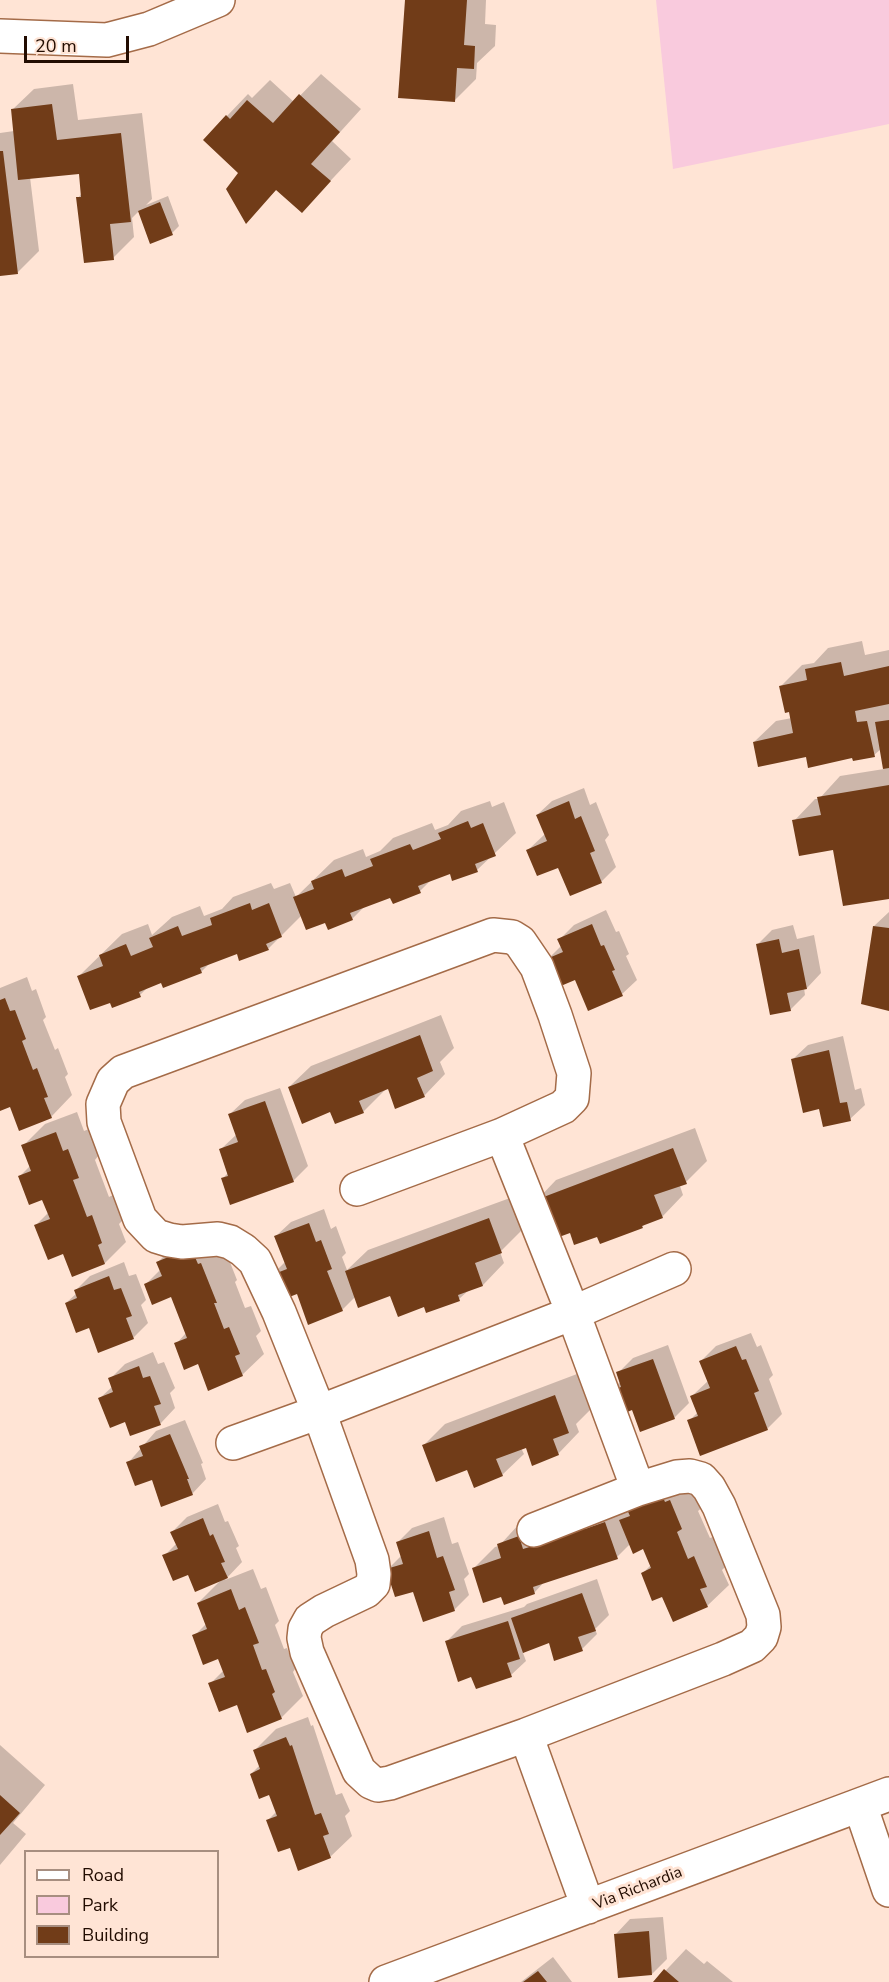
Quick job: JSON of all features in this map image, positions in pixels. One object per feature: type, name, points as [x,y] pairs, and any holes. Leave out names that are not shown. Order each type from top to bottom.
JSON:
[{"type":"street","points":[[0,36],[107,40],[149,29],[218,0]]},
{"type":"street","points":[[357,1189],[502,1135],[563,1107],[572,1098],[574,1073],[537,967],[520,942],[512,937],[493,935],[156,1059],[123,1072],[113,1081],[103,1104],[104,1122],[140,1219],[156,1236],[182,1242],[218,1239],[230,1242],[255,1261],[279,1312],[319,1413],[372,1560],[374,1574],[373,1584],[366,1591],[310,1620],[305,1629],[304,1638],[307,1652],[359,1771],[371,1782],[378,1785],[390,1784],[526,1735],[723,1659],[752,1646],[761,1637],[765,1627],[763,1615],[719,1506],[709,1488],[700,1479],[690,1476],[677,1477],[638,1489],[534,1530]]},
{"type":"street","points":[[502,1135],[573,1313],[638,1489]]},
{"type":"street","points":[[233,1443],[319,1413],[573,1313],[674,1269]]},
{"type":"street","points":[[526,1735],[588,1907]]},
{"type":"street","points":[[875,1800],[889,1890]]},
{"type":"street","name":"Via Richardia","points":[[386,1982],[875,1800]]},
{"type":"green space","points":[[656,0],[889,0],[889,124],[673,169]]},
{"type":"building","points":[[405,0],[467,0],[464,45],[475,46],[474,69],[457,68],[455,102],[398,98]]},
{"type":"building","points":[[299,94],[340,132],[311,164],[331,181],[302,213],[276,190],[246,224],[226,189],[238,173],[203,140],[226,115],[230,119],[247,100],[273,123]]},
{"type":"building","points":[[52,104],[57,140],[121,133],[131,222],[110,224],[114,260],[84,263],[76,197],[81,197],[79,174],[18,180],[11,109]]},
{"type":"building","points":[[0,151],[3,151],[18,274],[0,276]]},
{"type":"building","points":[[160,202],[173,235],[150,244],[138,211]]},
{"type":"building","points":[[841,662],[844,676],[889,666],[889,704],[855,711],[857,722],[867,721],[875,757],[853,761],[852,758],[808,768],[806,757],[758,767],[753,742],[793,733],[789,712],[785,713],[779,686],[807,680],[805,669]]},
{"type":"building","points":[[889,720],[889,768],[883,769],[875,722]]},
{"type":"building","points":[[889,785],[889,899],[843,906],[833,850],[799,856],[792,820],[821,815],[817,797]]},
{"type":"building","points":[[569,801],[575,819],[581,816],[595,851],[590,853],[602,883],[570,896],[558,868],[537,876],[526,850],[547,841],[536,815]]},
{"type":"building","points":[[468,821],[471,828],[483,823],[496,856],[475,864],[478,872],[452,881],[450,874],[418,886],[421,893],[393,904],[390,898],[350,913],[353,920],[328,930],[325,923],[306,930],[293,897],[314,889],[311,881],[342,869],[345,877],[373,866],[370,859],[410,844],[413,850],[441,839],[438,833]]},
{"type":"building","points":[[250,903],[252,910],[269,903],[282,937],[266,944],[269,950],[239,961],[237,954],[200,968],[202,973],[163,988],[161,983],[139,992],[141,997],[112,1008],[110,1003],[90,1010],[77,976],[103,966],[99,955],[126,944],[131,956],[153,947],[149,938],[178,926],[182,936],[212,925],[210,918]]},
{"type":"building","points":[[592,924],[615,970],[612,971],[623,996],[588,1011],[575,980],[556,988],[544,960],[563,952],[557,939]]},
{"type":"building","points":[[873,926],[889,928],[889,1011],[861,1004]]},
{"type":"building","points":[[779,939],[782,953],[799,949],[807,989],[787,993],[791,1011],[770,1015],[756,944]]},
{"type":"building","points":[[5,998],[10,1011],[15,1010],[26,1039],[22,1041],[33,1070],[37,1068],[48,1097],[44,1098],[52,1118],[19,1131],[10,1107],[0,1111],[0,1000]]},
{"type":"building","points":[[420,1035],[433,1071],[417,1078],[425,1097],[395,1109],[388,1089],[359,1101],[364,1113],[335,1124],[330,1112],[302,1124],[288,1087]]},
{"type":"building","points":[[829,1050],[840,1103],[847,1102],[851,1121],[823,1127],[819,1109],[803,1113],[791,1059]]},
{"type":"building","points":[[265,1101],[294,1182],[230,1205],[221,1178],[228,1176],[219,1149],[238,1142],[228,1114]]},
{"type":"building","points":[[56,1132],[63,1151],[68,1149],[79,1178],[73,1180],[87,1217],[92,1215],[102,1243],[98,1245],[105,1264],[72,1277],[63,1254],[48,1260],[34,1225],[50,1219],[42,1200],[29,1205],[18,1176],[31,1171],[21,1145]]},
{"type":"building","points":[[673,1148],[687,1184],[654,1195],[663,1218],[600,1244],[597,1237],[574,1245],[570,1233],[548,1241],[533,1201]]},
{"type":"building","points":[[489,1218],[502,1253],[475,1263],[483,1286],[458,1295],[460,1301],[426,1313],[424,1307],[398,1317],[390,1296],[358,1308],[345,1271]]},
{"type":"building","points":[[309,1223],[316,1242],[321,1240],[332,1269],[327,1271],[343,1311],[308,1325],[297,1294],[279,1301],[269,1276],[287,1269],[274,1236]]},
{"type":"building","points":[[191,1248],[198,1264],[201,1263],[217,1303],[214,1303],[224,1329],[229,1327],[240,1354],[235,1356],[243,1376],[208,1391],[198,1364],[184,1370],[174,1343],[187,1338],[171,1297],[152,1305],[144,1284],[162,1276],[156,1262]]},
{"type":"building","points":[[109,1276],[114,1290],[121,1288],[132,1316],[126,1318],[134,1339],[98,1353],[89,1328],[76,1333],[65,1303],[77,1298],[74,1290]]},
{"type":"building","points":[[736,1346],[742,1360],[746,1359],[759,1391],[754,1393],[768,1430],[700,1456],[687,1420],[698,1416],[690,1396],[710,1388],[699,1361]]},
{"type":"building","points":[[653,1359],[675,1419],[640,1432],[632,1410],[618,1416],[609,1391],[621,1387],[616,1372]]},
{"type":"building","points":[[139,1366],[143,1378],[150,1376],[161,1404],[154,1406],[161,1425],[130,1436],[125,1422],[110,1428],[98,1398],[113,1392],[108,1378]]},
{"type":"building","points":[[555,1395],[569,1433],[553,1439],[559,1455],[532,1466],[526,1448],[496,1459],[503,1476],[474,1488],[467,1470],[436,1482],[422,1445]]},
{"type":"building","points":[[170,1434],[189,1479],[187,1479],[193,1495],[161,1507],[152,1480],[135,1486],[126,1462],[143,1456],[139,1446]]},
{"type":"building","points":[[659,1488],[665,1502],[670,1500],[682,1529],[677,1532],[688,1559],[694,1556],[707,1587],[700,1589],[708,1607],[673,1622],[662,1597],[652,1601],[641,1573],[651,1568],[643,1549],[633,1554],[619,1520],[630,1516],[624,1503]]},
{"type":"building","points":[[581,1516],[585,1529],[605,1522],[618,1559],[533,1587],[535,1594],[504,1605],[501,1597],[483,1603],[472,1568],[501,1558],[497,1544],[519,1536],[523,1549],[559,1538],[555,1525]]},
{"type":"building","points":[[203,1518],[225,1562],[221,1563],[228,1578],[195,1592],[188,1575],[173,1581],[162,1555],[178,1549],[170,1532]]},
{"type":"building","points":[[429,1531],[437,1558],[443,1556],[455,1590],[449,1592],[455,1611],[423,1622],[413,1592],[395,1597],[386,1569],[403,1564],[396,1542]]},
{"type":"building","points":[[231,1589],[239,1610],[245,1607],[259,1643],[253,1645],[262,1670],[266,1669],[275,1692],[272,1694],[282,1719],[247,1733],[237,1705],[219,1712],[208,1683],[225,1677],[218,1659],[203,1665],[192,1635],[207,1629],[197,1603]]},
{"type":"building","points":[[582,1593],[596,1631],[578,1637],[583,1651],[554,1661],[549,1643],[523,1653],[511,1618]]},
{"type":"building","points":[[508,1621],[520,1659],[507,1663],[512,1677],[476,1689],[471,1677],[458,1682],[445,1641]]},
{"type":"building","points":[[286,1737],[290,1746],[292,1745],[315,1815],[321,1813],[329,1834],[323,1836],[331,1858],[298,1871],[290,1848],[278,1852],[266,1820],[277,1816],[269,1795],[259,1799],[250,1774],[260,1769],[253,1750]]},
{"type":"building","points":[[0,1795],[20,1813],[0,1835]]},
{"type":"building","points":[[649,1931],[652,1975],[618,1978],[614,1934]]},
{"type":"building","points":[[664,1969],[679,1982],[653,1982]]},
{"type":"building","points":[[538,1971],[547,1982],[523,1982]]}]
